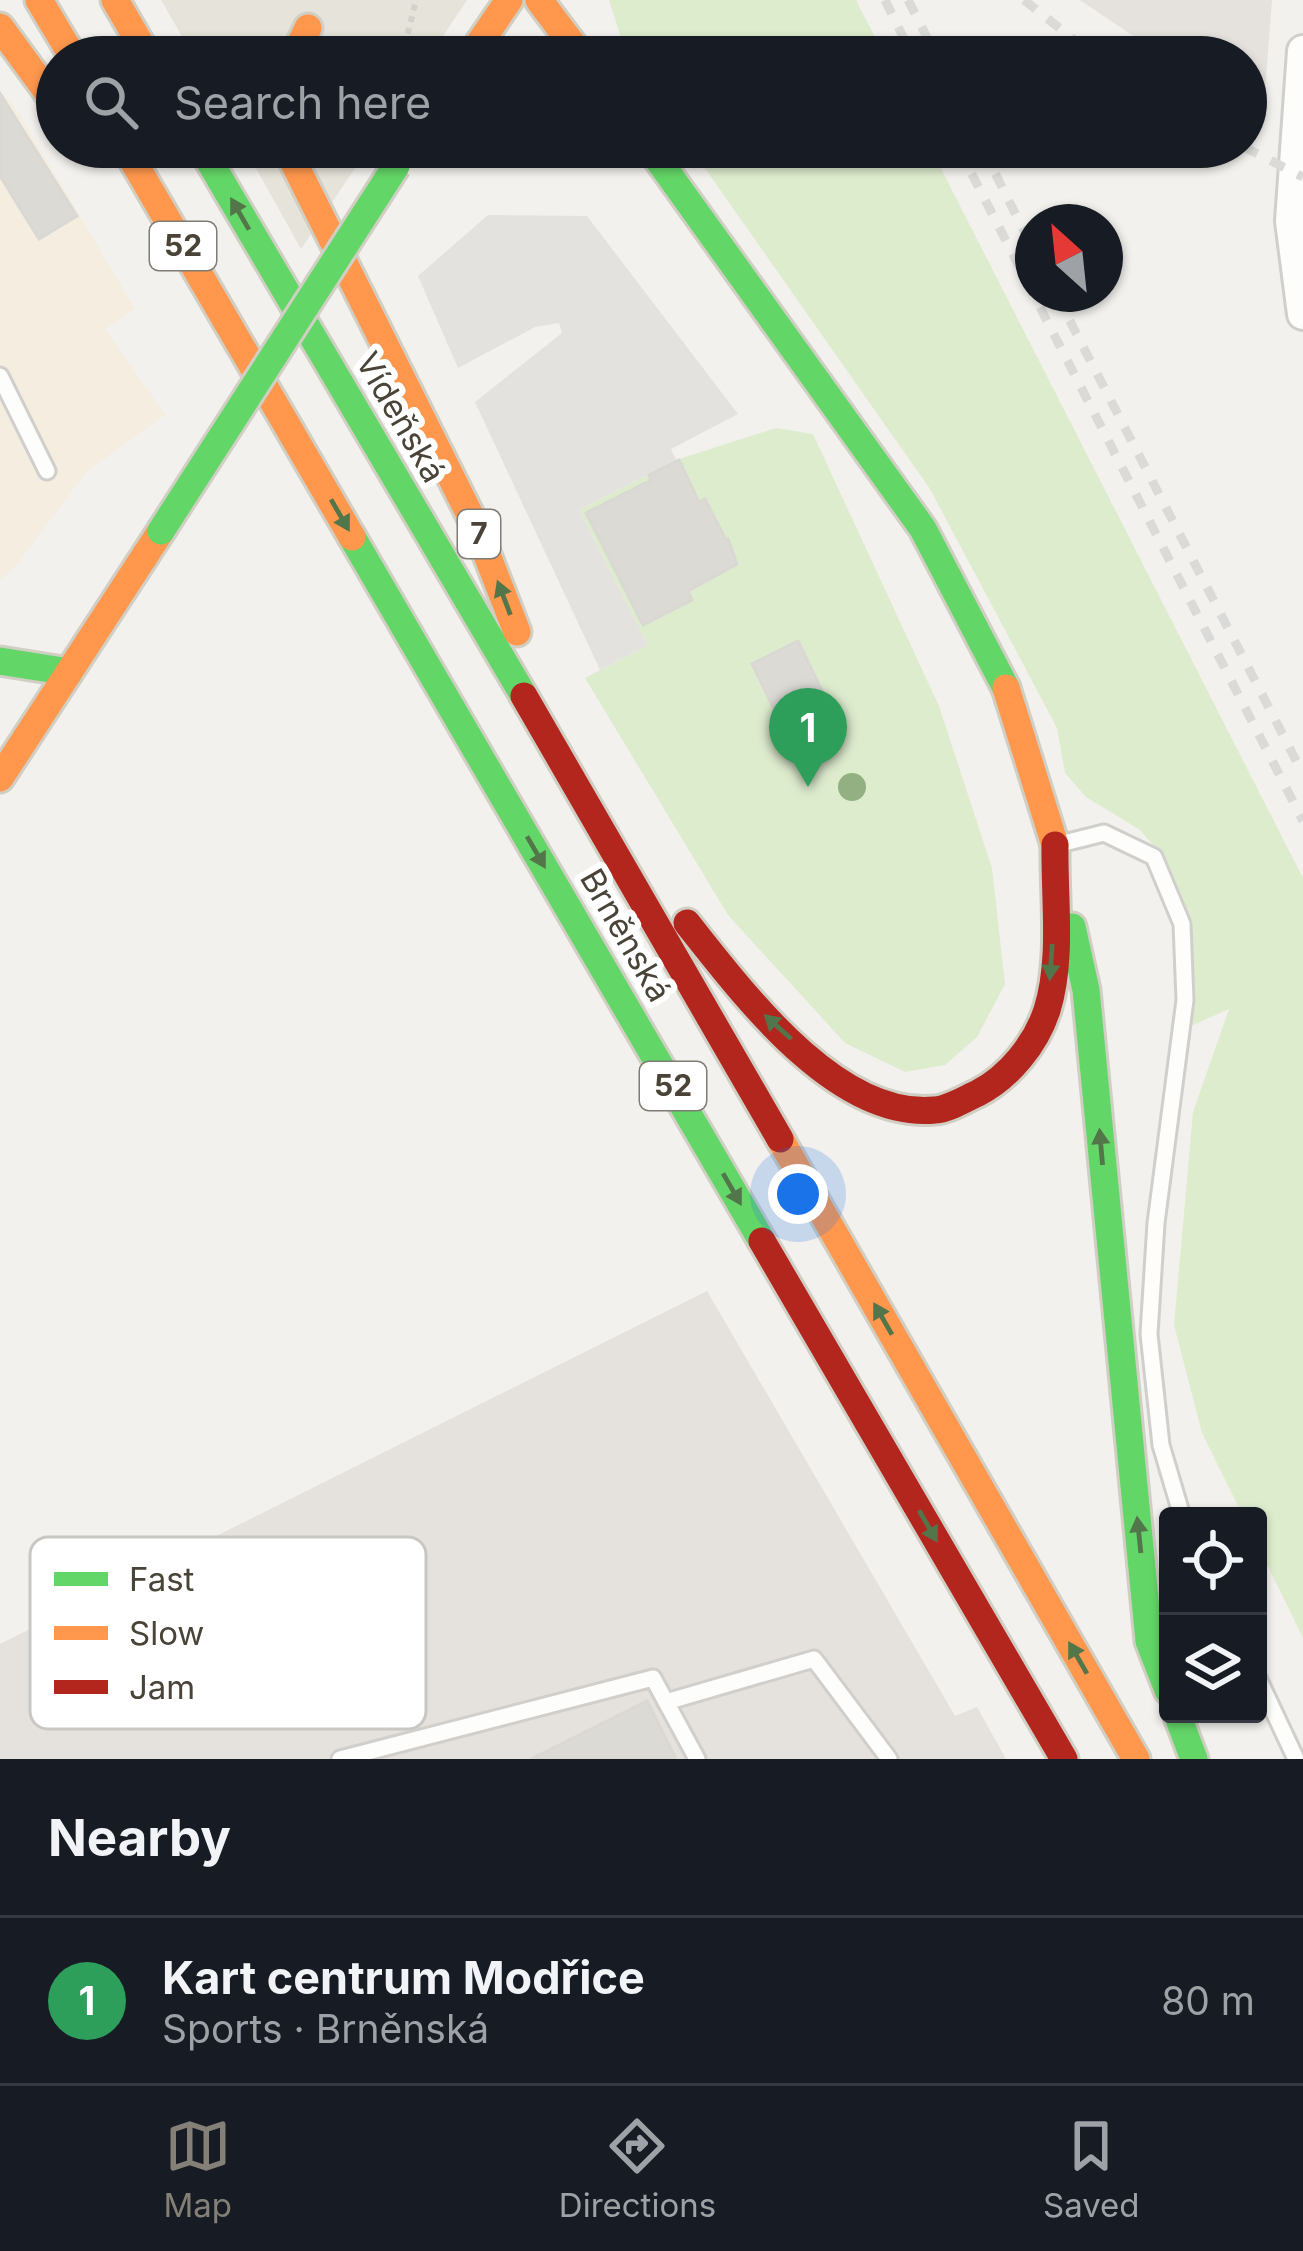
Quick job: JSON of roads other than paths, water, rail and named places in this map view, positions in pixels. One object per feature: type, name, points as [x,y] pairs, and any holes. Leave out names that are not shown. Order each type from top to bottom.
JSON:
[{"type":"main road","points":[[39,0],[60,36]]},
{"type":"main road","points":[[115,0],[136,36]]},
{"type":"main road","points":[[304,36],[323,0]]},
{"type":"main road","points":[[484,36],[508,0]]},
{"type":"main road","points":[[538,0],[566,36]]},
{"type":"main road","points":[[0,27],[36,76]]},
{"type":"main road","name":"Brněnská","points":[[137,168],[1064,1759]]},
{"type":"main road","name":"Vídeňská","points":[[213,168],[576,785]]},
{"type":"main road","name":"7","points":[[296,168],[477,529],[576,785]]},
{"type":"main road","points":[[0,778],[395,168]]},
{"type":"main road","points":[[665,168],[923,529],[1010,696],[1055,845],[1086,990],[1149,1641],[1159,1667]]},
{"type":"main road","points":[[128,210],[189,255]]},
{"type":"main road","points":[[0,661],[69,672]]},
{"type":"main road","points":[[576,785],[750,1003],[836,1080],[880,1105],[934,1111],[982,1093],[1022,1057],[1048,1008],[1055,845]]},
{"type":"main road","name":"Brněnská","points":[[576,785],[1136,1759]]},
{"type":"main road","points":[[1180,1723],[1194,1759]]},
{"type":"street","points":[[1303,51],[1291,221],[1303,314]]},
{"type":"lane","points":[[0,376],[47,471]]},
{"type":"lane","points":[[1055,845],[1104,833],[1154,857],[1182,924],[1185,1000],[1156,1223],[1149,1334],[1161,1445],[1179,1507]]},
{"type":"lane","points":[[666,1702],[814,1659],[889,1759]]},
{"type":"lane","points":[[340,1759],[652,1678],[697,1759]]},
{"type":"lane","points":[[1267,1697],[1296,1759]]},
{"type":"railway","points":[[885,0],[903,36]]},
{"type":"railway","points":[[908,0],[926,36]]},
{"type":"railway","points":[[1024,0],[1069,36]]},
{"type":"railway","points":[[1267,159],[1303,177]]},
{"type":"railway","points":[[969,168],[1303,821]]},
{"type":"railway","points":[[992,168],[1015,213]]},
{"type":"railway","points":[[1065,312],[1303,774]]},
{"type":"place","name":"Kart centrum Modřice","points":[[808,787]]}]
